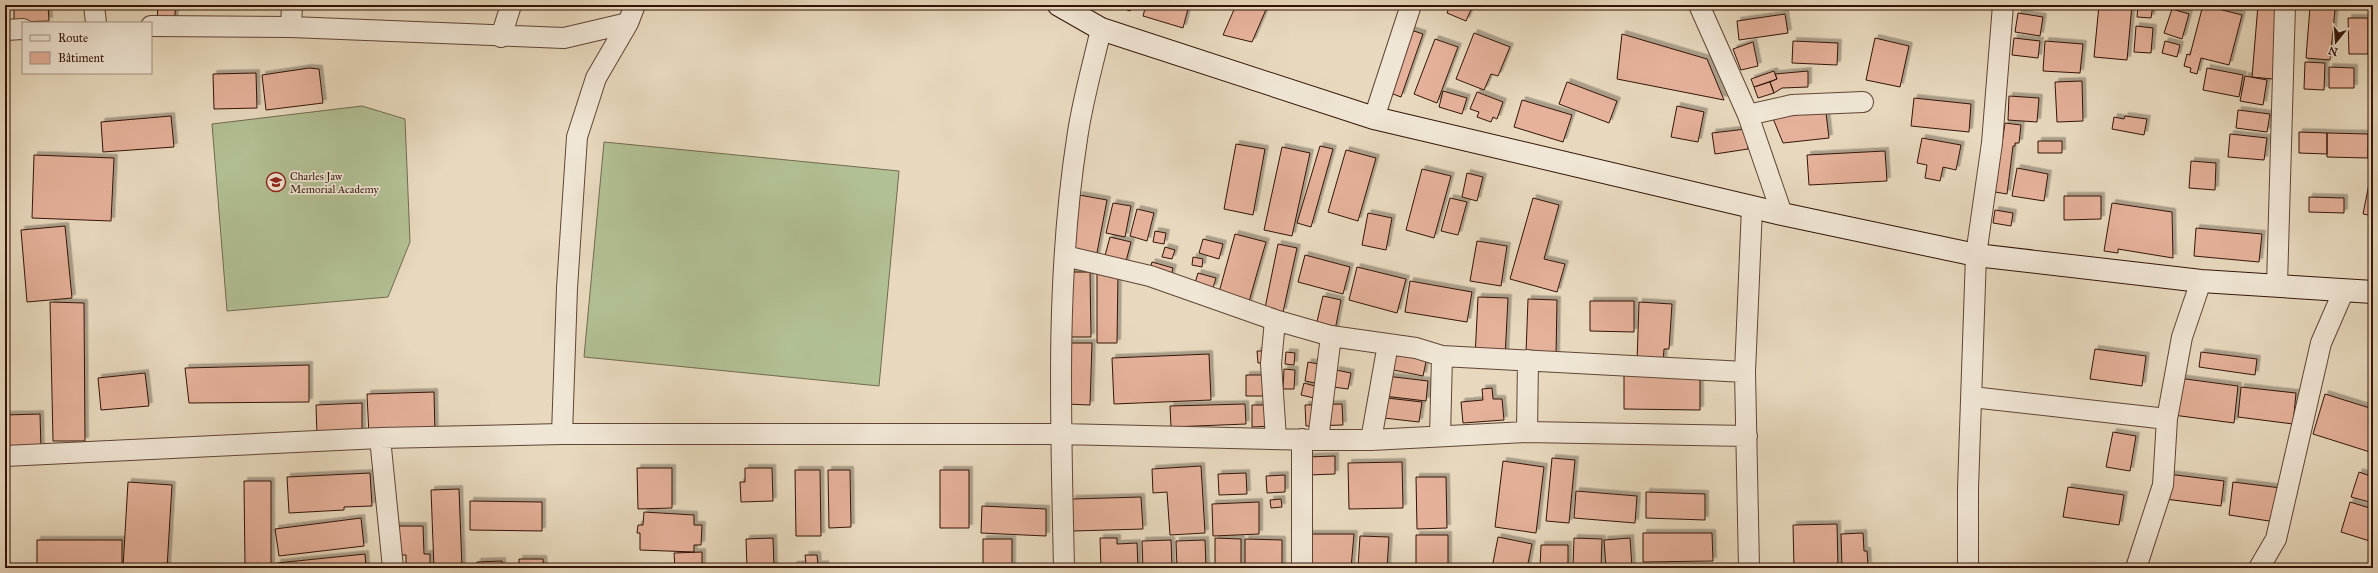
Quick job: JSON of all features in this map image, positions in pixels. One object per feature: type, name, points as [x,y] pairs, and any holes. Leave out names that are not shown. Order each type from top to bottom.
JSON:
[{"type":"street","points":[[94,5],[96,22]]},
{"type":"street","points":[[291,27],[292,5]]},
{"type":"street","points":[[501,37],[510,5]]},
{"type":"street","points":[[562,434],[567,288],[577,137],[596,78],[628,23],[635,5]]},
{"type":"street","points":[[1059,5],[1084,12],[1101,29],[1374,118],[1782,214],[1976,255],[2201,281],[2373,292]]},
{"type":"street","points":[[1374,118],[1411,5]]},
{"type":"street","points":[[1699,5],[1748,115],[1782,214]]},
{"type":"street","points":[[1968,568],[1968,488],[1976,255],[1992,143],[2003,5]]},
{"type":"street","points":[[2277,285],[2285,5]]},
{"type":"street","points":[[152,26],[291,27],[501,37],[564,38],[628,23]]},
{"type":"street","points":[[5,30],[22,29]]},
{"type":"street","points":[[1064,568],[1061,434],[1064,256],[1077,137],[1101,29]]},
{"type":"street","points":[[1748,115],[1792,105],[1863,102]]},
{"type":"street","points":[[1748,568],[1745,372],[1752,207]]},
{"type":"street","points":[[1064,256],[1150,276],[1275,320],[1330,336],[1416,348],[1442,356],[1745,372]]},
{"type":"street","points":[[2136,568],[2163,485],[2167,419],[2182,337],[2201,281]]},
{"type":"street","points":[[2259,568],[2276,539],[2321,343],[2344,290]]},
{"type":"street","points":[[1275,320],[1271,364],[1276,438]]},
{"type":"street","points":[[1302,568],[1310,440],[1330,336]]},
{"type":"street","points":[[1371,440],[1388,344]]},
{"type":"street","points":[[1440,436],[1442,356]]},
{"type":"street","points":[[1527,432],[1528,360]]},
{"type":"street","points":[[1972,397],[2167,419]]},
{"type":"street","points":[[5,456],[380,438],[562,434],[1061,434],[1310,440],[1371,440],[1527,432],[1747,436]]},
{"type":"street","points":[[380,438],[393,568]]},
{"type":"green space","points":[[362,106],[405,119],[410,242],[388,297],[227,311],[212,124]]},
{"type":"green space","points":[[604,142],[899,171],[879,386],[584,357]]},
{"type":"building","points":[[14,5],[48,5],[49,21],[14,22]]},
{"type":"building","points":[[158,5],[176,5],[174,22],[157,21]]},
{"type":"building","points":[[1114,5],[1133,5],[1130,11]]},
{"type":"building","points":[[1146,5],[1189,5],[1183,28],[1143,16]]},
{"type":"building","points":[[1236,5],[1268,5],[1252,42],[1223,35]]},
{"type":"building","points":[[1450,5],[1473,5],[1466,21],[1447,13]]},
{"type":"building","points":[[2099,5],[2132,5],[2127,60],[2094,57]]},
{"type":"building","points":[[2138,5],[2153,5],[2151,18],[2137,17]]},
{"type":"building","points":[[2203,5],[2242,15],[2229,65],[2201,58],[2197,74],[2190,72],[2191,68],[2184,66],[2187,54],[2190,55]]},
{"type":"building","points":[[2258,5],[2279,5],[2273,79],[2252,77]]},
{"type":"building","points":[[2310,7],[2335,9],[2330,60],[2306,58]]},
{"type":"building","points":[[2172,9],[2189,14],[2182,39],[2164,33]]},
{"type":"building","points":[[2018,13],[2043,17],[2040,36],[2015,32]]},
{"type":"building","points":[[1785,14],[1788,33],[1739,40],[1737,21]]},
{"type":"building","points":[[2348,18],[2368,18],[2368,54],[2349,54]]},
{"type":"building","points":[[2136,26],[2153,28],[2151,53],[2134,52]]},
{"type":"building","points":[[1408,29],[1423,34],[1401,97],[1385,91]]},
{"type":"building","points":[[1474,33],[1510,47],[1498,76],[1491,74],[1484,90],[1456,79]]},
{"type":"building","points":[[1622,34],[1707,59],[1724,100],[1617,79]]},
{"type":"building","points":[[1875,38],[1909,46],[1900,87],[1866,80]]},
{"type":"building","points":[[2014,38],[2040,41],[2038,58],[2012,55]]},
{"type":"building","points":[[1435,39],[1458,47],[1437,103],[1414,94]]},
{"type":"building","points":[[1793,41],[1838,43],[1837,65],[1792,63]]},
{"type":"building","points":[[2045,41],[2083,44],[2080,73],[2043,71]]},
{"type":"building","points":[[2165,41],[2180,45],[2177,57],[2162,53]]},
{"type":"building","points":[[1753,42],[1758,66],[1741,70],[1733,49]]},
{"type":"building","points":[[2369,59],[2373,59],[2373,84],[2370,84]]},
{"type":"building","points":[[2305,62],[2325,63],[2324,90],[2304,89]]},
{"type":"building","points":[[2329,67],[2354,68],[2354,88],[2329,88]]},
{"type":"building","points":[[309,68],[319,69],[323,103],[266,110],[262,75]]},
{"type":"building","points":[[2207,68],[2243,75],[2239,97],[2203,90]]},
{"type":"building","points":[[1774,71],[1777,79],[1754,87],[1751,79]]},
{"type":"building","points":[[1808,71],[1808,87],[1782,88],[1774,93],[1770,82],[1777,79],[1775,74]]},
{"type":"building","points":[[256,73],[257,108],[214,109],[213,74]]},
{"type":"building","points":[[2245,76],[2267,80],[2263,105],[2240,101]]},
{"type":"building","points":[[2082,81],[2083,121],[2057,122],[2055,82]]},
{"type":"building","points":[[1567,82],[1617,101],[1609,123],[1559,104]]},
{"type":"building","points":[[1770,82],[1774,93],[1758,98],[1754,87]]},
{"type":"building","points":[[1443,91],[1467,98],[1462,114],[1439,107]]},
{"type":"building","points":[[1477,92],[1503,102],[1497,119],[1493,117],[1491,122],[1477,117],[1479,112],[1470,109]]},
{"type":"building","points":[[2009,96],[2039,98],[2037,122],[2008,120]]},
{"type":"building","points":[[1914,98],[1971,104],[1969,132],[1911,126]]},
{"type":"building","points":[[1522,100],[1572,115],[1563,142],[1514,127]]},
{"type":"building","points":[[1677,106],[1704,112],[1698,142],[1671,137]]},
{"type":"building","points":[[2238,110],[2270,114],[2267,132],[2236,128]]},
{"type":"building","points":[[1826,113],[1829,138],[1783,143],[1772,116]]},
{"type":"building","points":[[171,116],[174,147],[103,152],[101,122]]},
{"type":"building","points":[[2125,116],[2147,119],[2144,135],[2112,129],[2114,117],[2124,119]]},
{"type":"building","points":[[2005,123],[2021,125],[2019,143],[2015,143],[2015,146],[2013,146],[2007,194],[1995,192]]},
{"type":"building","points":[[2369,127],[2373,127],[2373,158],[2368,158]]},
{"type":"building","points":[[1746,129],[1748,149],[1715,154],[1712,133]]},
{"type":"building","points":[[2299,132],[2327,133],[2327,154],[2299,153]]},
{"type":"building","points":[[2327,133],[2368,134],[2368,158],[2327,157]]},
{"type":"building","points":[[2230,134],[2267,138],[2264,160],[2228,157]]},
{"type":"building","points":[[1922,138],[1961,145],[1956,170],[1943,167],[1940,181],[1925,178],[1927,165],[1917,163]]},
{"type":"building","points":[[2038,141],[2062,141],[2062,153],[2038,153]]},
{"type":"building","points":[[1236,144],[1265,149],[1253,215],[1224,209]]},
{"type":"building","points":[[1320,146],[1333,149],[1311,227],[1297,223]]},
{"type":"building","points":[[1282,147],[1310,153],[1292,236],[1264,230]]},
{"type":"building","points":[[1346,150],[1376,158],[1358,221],[1328,212]]},
{"type":"building","points":[[1885,151],[1887,181],[1809,185],[1807,155]]},
{"type":"building","points":[[34,155],[114,158],[111,221],[32,218]]},
{"type":"building","points":[[2191,161],[2216,163],[2215,190],[2189,188]]},
{"type":"building","points":[[2017,168],[2048,174],[2044,201],[2012,196]]},
{"type":"building","points":[[1422,169],[1451,176],[1434,238],[1406,230]]},
{"type":"building","points":[[1467,173],[1483,177],[1477,201],[1462,197]]},
{"type":"building","points":[[2369,184],[2373,185],[2373,216],[2363,214]]},
{"type":"building","points":[[1079,195],[1107,200],[1096,258],[1068,253]]},
{"type":"building","points":[[2064,196],[2101,196],[2101,219],[2064,220]]},
{"type":"building","points":[[2309,197],[2344,198],[2344,213],[2309,212]]},
{"type":"building","points":[[1450,198],[1467,202],[1458,235],[1441,231]]},
{"type":"building","points":[[1533,198],[1559,205],[1544,259],[1565,264],[1557,292],[1510,279]]},
{"type":"building","points":[[1113,203],[1131,206],[1125,237],[1106,233]]},
{"type":"building","points":[[2112,203],[2172,212],[2173,258],[2118,249],[2118,253],[2104,251]]},
{"type":"building","points":[[1137,209],[1154,213],[1147,241],[1130,236]]},
{"type":"building","points":[[1995,210],[2013,213],[2011,226],[1993,223]]},
{"type":"building","points":[[1368,213],[1392,218],[1386,250],[1362,245]]},
{"type":"building","points":[[65,226],[72,298],[27,302],[21,230]]},
{"type":"building","points":[[2196,228],[2262,234],[2259,262],[2194,256]]},
{"type":"building","points":[[1155,231],[1166,233],[1164,244],[1153,242]]},
{"type":"building","points":[[1235,234],[1266,242],[1248,305],[1218,296]]},
{"type":"building","points":[[1110,237],[1131,242],[1124,269],[1103,263]]},
{"type":"building","points":[[1203,239],[1223,244],[1219,259],[1199,253]]},
{"type":"building","points":[[1477,241],[1507,246],[1501,286],[1470,281]]},
{"type":"building","points":[[1278,244],[1297,248],[1283,312],[1265,308]]},
{"type":"building","points":[[1165,247],[1175,250],[1172,259],[1162,257]]},
{"type":"building","points":[[1305,255],[1350,267],[1343,294],[1298,282]]},
{"type":"building","points":[[1193,257],[1203,259],[1202,267],[1192,265]]},
{"type":"building","points":[[1152,262],[1173,268],[1170,280],[1149,273]]},
{"type":"building","points":[[1357,267],[1406,279],[1397,313],[1349,300]]},
{"type":"building","points":[[1068,272],[1090,272],[1091,337],[1069,337]]},
{"type":"building","points":[[1097,273],[1118,273],[1117,343],[1097,343]]},
{"type":"building","points":[[1198,273],[1216,278],[1213,288],[1195,283]]},
{"type":"building","points":[[1410,281],[1472,292],[1467,322],[1405,312]]},
{"type":"building","points":[[1323,296],[1341,300],[1335,330],[1316,326]]},
{"type":"building","points":[[1478,297],[1508,298],[1505,358],[1475,357]]},
{"type":"building","points":[[1528,299],[1557,300],[1556,355],[1526,353]]},
{"type":"building","points":[[1590,301],[1634,301],[1634,332],[1590,331]]},
{"type":"building","points":[[50,302],[84,303],[85,441],[53,441]]},
{"type":"building","points":[[1639,302],[1672,304],[1669,349],[1664,349],[1663,363],[1637,362]]},
{"type":"building","points":[[1067,343],[1092,343],[1090,405],[1065,404]]},
{"type":"building","points":[[1388,349],[1427,357],[1423,376],[1384,368]]},
{"type":"building","points":[[2095,349],[2146,356],[2142,386],[2090,379]]},
{"type":"building","points":[[1257,351],[1267,351],[1267,363],[1258,363]]},
{"type":"building","points":[[1286,352],[1295,353],[1294,365],[1285,364]]},
{"type":"building","points":[[2201,352],[2257,359],[2255,375],[2199,367]]},
{"type":"building","points":[[1209,354],[1211,400],[1114,404],[1112,358]]},
{"type":"building","points":[[1308,362],[1334,367],[1330,386],[1305,381]]},
{"type":"building","points":[[309,365],[309,402],[189,403],[185,368]]},
{"type":"building","points":[[1284,369],[1295,370],[1294,389],[1283,389]]},
{"type":"building","points":[[1336,370],[1351,373],[1348,389],[1333,387]]},
{"type":"building","points":[[145,373],[149,406],[101,410],[98,378]]},
{"type":"building","points":[[1246,375],[1264,375],[1264,396],[1246,396]]},
{"type":"building","points":[[1624,375],[1700,376],[1700,410],[1624,409]]},
{"type":"building","points":[[1386,376],[1428,381],[1426,401],[1384,396]]},
{"type":"building","points":[[2178,378],[2238,386],[2234,423],[2173,415]]},
{"type":"building","points":[[1304,383],[1329,390],[1327,401],[1301,395]]},
{"type":"building","points":[[2241,387],[2296,393],[2293,424],[2238,417]]},
{"type":"building","points":[[1492,388],[1493,399],[1502,399],[1504,420],[1463,423],[1461,402],[1483,400],[1482,389]]},
{"type":"building","points":[[434,392],[435,434],[369,436],[367,394]]},
{"type":"building","points":[[2325,394],[2373,409],[2373,443],[2370,452],[2313,434]]},
{"type":"building","points":[[1387,398],[1422,402],[1419,422],[1384,418]]},
{"type":"building","points":[[362,403],[362,436],[317,436],[316,405]]},
{"type":"building","points":[[1245,404],[1246,424],[1171,427],[1170,406]]},
{"type":"building","points":[[1342,404],[1343,425],[1306,426],[1305,405]]},
{"type":"building","points":[[1252,405],[1271,405],[1272,426],[1252,427]]},
{"type":"building","points":[[40,414],[41,450],[5,452],[5,415]]},
{"type":"building","points":[[2113,432],[2136,436],[2130,471],[2106,467]]},
{"type":"building","points":[[1335,456],[1335,474],[1308,475],[1307,457]]},
{"type":"building","points":[[1552,458],[1575,460],[1569,523],[1546,521]]},
{"type":"building","points":[[1503,461],[1544,467],[1536,533],[1495,527]]},
{"type":"building","points":[[1402,462],[1403,508],[1349,509],[1348,463]]},
{"type":"building","points":[[1201,466],[1205,533],[1170,535],[1167,492],[1153,493],[1152,469]]},
{"type":"building","points":[[637,468],[672,468],[672,508],[638,509]]},
{"type":"building","points":[[745,468],[772,468],[773,501],[741,502],[740,482],[745,482]]},
{"type":"building","points":[[795,470],[820,470],[821,536],[796,536]]},
{"type":"building","points":[[828,470],[850,470],[851,527],[829,528]]},
{"type":"building","points":[[940,470],[969,470],[969,528],[940,528]]},
{"type":"building","points":[[2359,472],[2373,477],[2373,503],[2351,497]]},
{"type":"building","points":[[370,473],[372,506],[344,507],[344,510],[289,513],[287,477]]},
{"type":"building","points":[[1246,473],[1247,494],[1219,495],[1218,474]]},
{"type":"building","points":[[2168,474],[2224,481],[2221,506],[2165,499]]},
{"type":"building","points":[[1285,475],[1285,492],[1267,493],[1266,476]]},
{"type":"building","points":[[1416,477],[1446,477],[1447,528],[1417,529]]},
{"type":"building","points":[[244,481],[271,481],[271,566],[245,566]]},
{"type":"building","points":[[128,482],[172,485],[167,568],[123,568]]},
{"type":"building","points":[[2233,482],[2281,488],[2276,522],[2229,515]]},
{"type":"building","points":[[2068,487],[2124,495],[2119,525],[2063,517]]},
{"type":"building","points":[[459,489],[462,568],[434,568],[431,490]]},
{"type":"building","points":[[1576,491],[1637,496],[1635,523],[1574,518]]},
{"type":"building","points":[[1646,492],[1705,494],[1705,520],[1646,518]]},
{"type":"building","points":[[1141,497],[1143,529],[1073,531],[1072,499]]},
{"type":"building","points":[[1281,499],[1282,507],[1271,508],[1270,500]]},
{"type":"building","points":[[470,501],[542,502],[542,531],[470,530]]},
{"type":"building","points":[[1259,502],[1259,534],[1213,536],[1212,504]]},
{"type":"building","points":[[2350,502],[2373,509],[2373,542],[2341,532]]},
{"type":"building","points":[[982,506],[1046,509],[1046,536],[981,533]]},
{"type":"building","points":[[644,512],[694,515],[694,525],[702,525],[701,545],[694,545],[694,552],[640,550],[640,533],[637,533],[638,525],[643,525]]},
{"type":"building","points":[[361,518],[364,546],[279,556],[275,529]]},
{"type":"building","points":[[1837,524],[1838,568],[1794,568],[1793,525]]},
{"type":"building","points":[[392,526],[423,526],[424,554],[430,554],[430,568],[406,568],[406,555],[393,555]]},
{"type":"building","points":[[1643,533],[1712,533],[1713,561],[1643,562]]},
{"type":"building","points":[[1863,533],[1864,551],[1867,551],[1868,565],[1864,565],[1864,568],[1842,568],[1841,534]]},
{"type":"building","points":[[1308,534],[1354,534],[1351,568],[1306,568]]},
{"type":"building","points":[[1416,535],[1448,535],[1448,568],[1416,568]]},
{"type":"building","points":[[1360,536],[1389,537],[1387,568],[1358,568]]},
{"type":"building","points":[[1498,537],[1532,544],[1527,568],[1492,568]]},
{"type":"building","points":[[773,538],[774,568],[747,568],[746,539]]},
{"type":"building","points":[[1100,538],[1117,538],[1117,544],[1137,543],[1138,568],[1101,568]]},
{"type":"building","points":[[1215,538],[1241,539],[1241,568],[1215,568]]},
{"type":"building","points":[[1574,538],[1602,539],[1601,568],[1573,568]]},
{"type":"building","points":[[1630,538],[1632,568],[1606,568],[1604,540]]},
{"type":"building","points":[[983,539],[1012,539],[1012,568],[983,568]]},
{"type":"building","points":[[1245,539],[1282,540],[1282,568],[1245,568]]},
{"type":"building","points":[[37,540],[122,540],[122,568],[37,568]]},
{"type":"building","points":[[1171,540],[1172,568],[1143,568],[1142,541]]},
{"type":"building","points":[[1205,540],[1206,568],[1177,568],[1176,541]]},
{"type":"building","points":[[1541,545],[1568,545],[1568,568],[1540,568]]},
{"type":"building","points":[[702,552],[702,568],[675,568],[674,553]]},
{"type":"building","points":[[365,554],[366,568],[277,568],[277,563]]},
{"type":"building","points":[[805,555],[817,555],[818,565],[825,564],[825,568],[793,568],[793,565],[806,564]]},
{"type":"building","points":[[519,559],[543,559],[544,568],[519,568]]},
{"type":"building","points":[[502,561],[502,568],[477,568],[477,562]]},
{"type":"place","name":"Charles Jaw Memorial Academy","points":[[276,182]]}]
